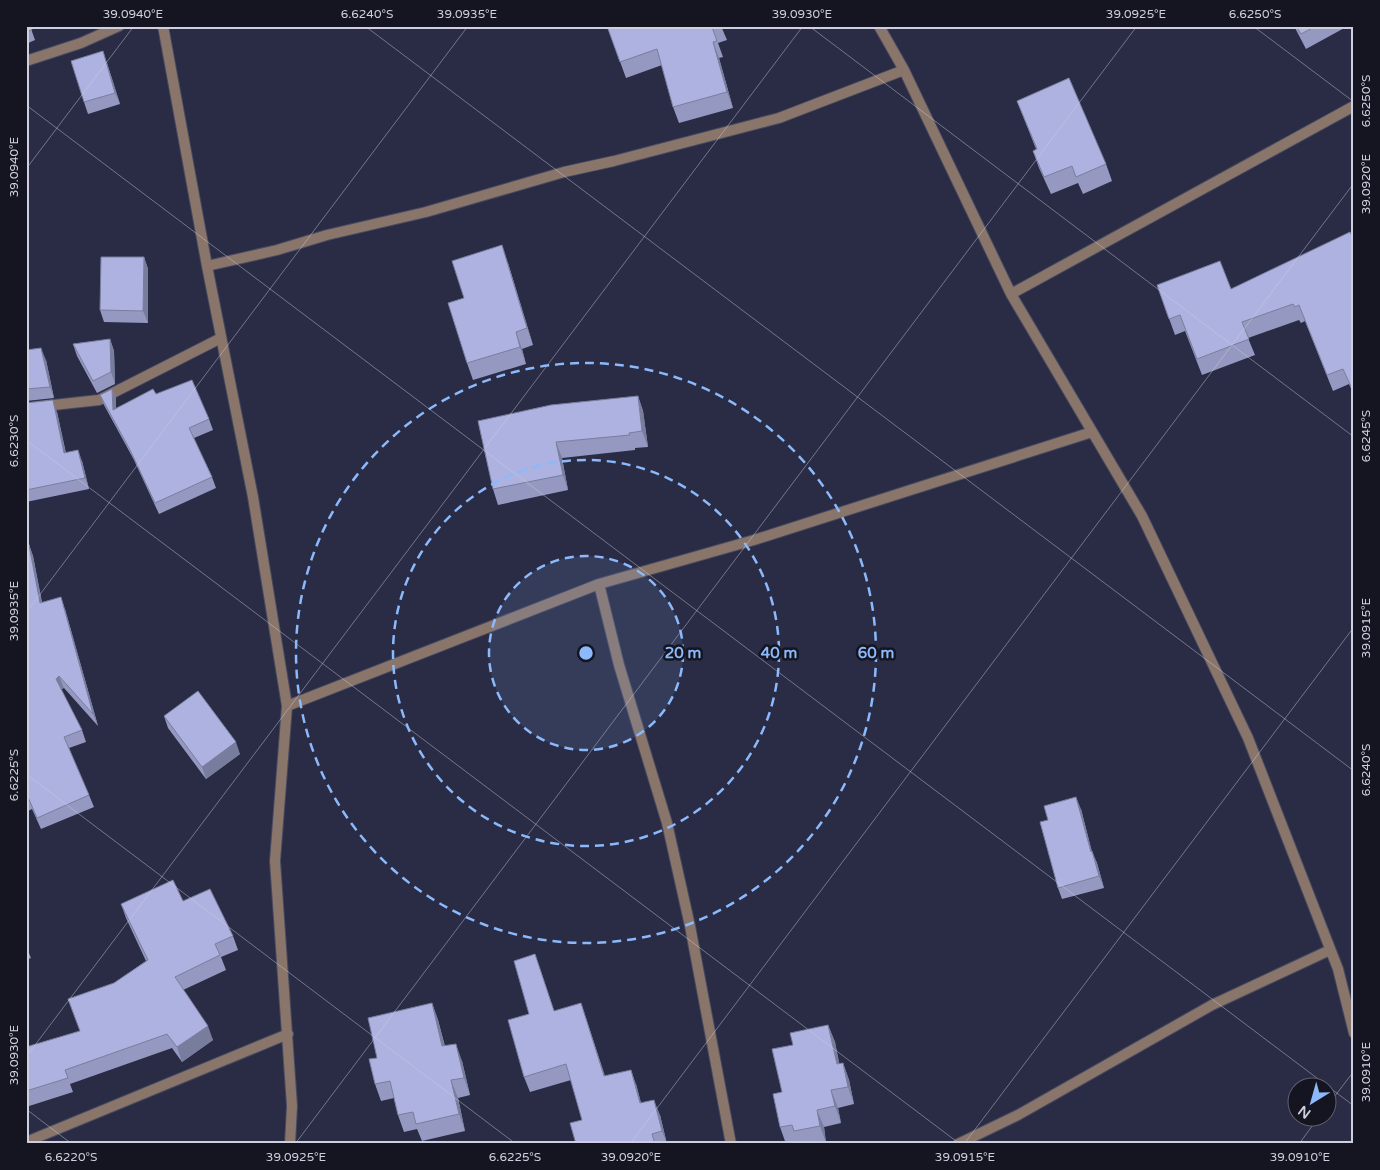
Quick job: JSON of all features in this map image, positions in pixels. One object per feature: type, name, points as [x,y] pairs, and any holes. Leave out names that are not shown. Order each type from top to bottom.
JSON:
[{"type":"street","points":[[26,61],[120,26]]},
{"type":"street","points":[[163,26],[207,266],[253,497],[287,706],[274,861],[288,1034],[292,1106],[290,1144]]},
{"type":"street","points":[[879,26],[904,70],[1011,294],[1142,516],[1248,738],[1338,969],[1354,1032]]},
{"type":"street","points":[[207,266],[277,250],[326,235],[426,212],[564,172],[614,161],[779,118],[904,70]]},
{"type":"street","points":[[1011,294],[1354,106]]},
{"type":"street","points":[[26,408],[99,400],[221,338]]},
{"type":"street","points":[[287,706],[599,584],[754,540],[1092,432]]},
{"type":"street","points":[[599,584],[619,665],[667,823],[690,926],[730,1144]]},
{"type":"street","points":[[958,1144],[1018,1115],[1212,1005],[1330,950]]},
{"type":"street","points":[[26,1142],[288,1034]]},
{"type":"building","points":[[26,26],[30,26],[32,30],[26,32]]},
{"type":"building","points":[[607,26],[714,26],[712,27],[717,41],[713,42],[727,92],[673,107],[657,49],[620,62]]},
{"type":"building","points":[[1296,26],[1316,26],[1301,34]]},
{"type":"building","points":[[103,51],[115,93],[84,102],[71,61]]},
{"type":"building","points":[[1069,78],[1106,164],[1076,177],[1072,166],[1044,177],[1033,151],[1037,149],[1017,101]]},
{"type":"building","points":[[1350,232],[1354,240],[1354,393],[1343,369],[1327,375],[1299,305],[1295,307],[1293,304],[1242,322],[1249,339],[1197,359],[1180,315],[1169,319],[1157,285],[1220,261],[1231,289]]},
{"type":"building","points":[[502,245],[527,328],[516,332],[520,347],[467,363],[448,303],[464,298],[452,261]]},
{"type":"building","points":[[101,257],[144,257],[143,311],[100,310]]},
{"type":"building","points":[[110,339],[111,372],[93,381],[73,344]]},
{"type":"building","points":[[41,348],[50,387],[26,389],[26,350]]},
{"type":"building","points":[[192,380],[209,419],[189,428],[212,477],[155,503],[130,450],[100,395],[112,389],[113,410],[153,389],[156,394]]},
{"type":"building","points":[[638,396],[642,431],[629,433],[630,435],[556,442],[563,475],[493,489],[478,421],[551,405]]},
{"type":"building","points":[[53,400],[64,453],[78,450],[85,478],[26,490],[26,403]]},
{"type":"building","points":[[26,536],[40,603],[61,597],[93,714],[59,676],[56,679],[82,730],[64,737],[89,795],[37,818],[28,797],[26,798]]},
{"type":"building","points":[[198,691],[236,742],[202,767],[164,716]]},
{"type":"building","points":[[1076,797],[1099,876],[1058,888],[1040,822],[1048,820],[1044,806]]},
{"type":"building","points":[[173,880],[183,901],[210,889],[233,936],[215,944],[220,955],[175,977],[208,1026],[177,1047],[167,1034],[65,1070],[68,1078],[26,1091],[26,1047],[80,1031],[68,999],[114,983],[148,960],[121,904]]},
{"type":"building","points":[[535,954],[554,1011],[581,1003],[604,1076],[631,1070],[640,1103],[654,1100],[662,1131],[652,1134],[655,1144],[576,1144],[570,1123],[582,1120],[566,1064],[524,1077],[508,1020],[529,1014],[514,961]]},
{"type":"building","points":[[432,1003],[442,1046],[456,1044],[464,1078],[451,1080],[459,1114],[416,1124],[413,1112],[398,1115],[390,1081],[375,1084],[369,1059],[377,1058],[368,1018]]},
{"type":"building","points":[[828,1025],[837,1064],[843,1063],[848,1087],[831,1090],[835,1106],[817,1110],[820,1126],[794,1131],[792,1125],[780,1127],[773,1094],[782,1092],[772,1049],[793,1045],[790,1033]]}]
